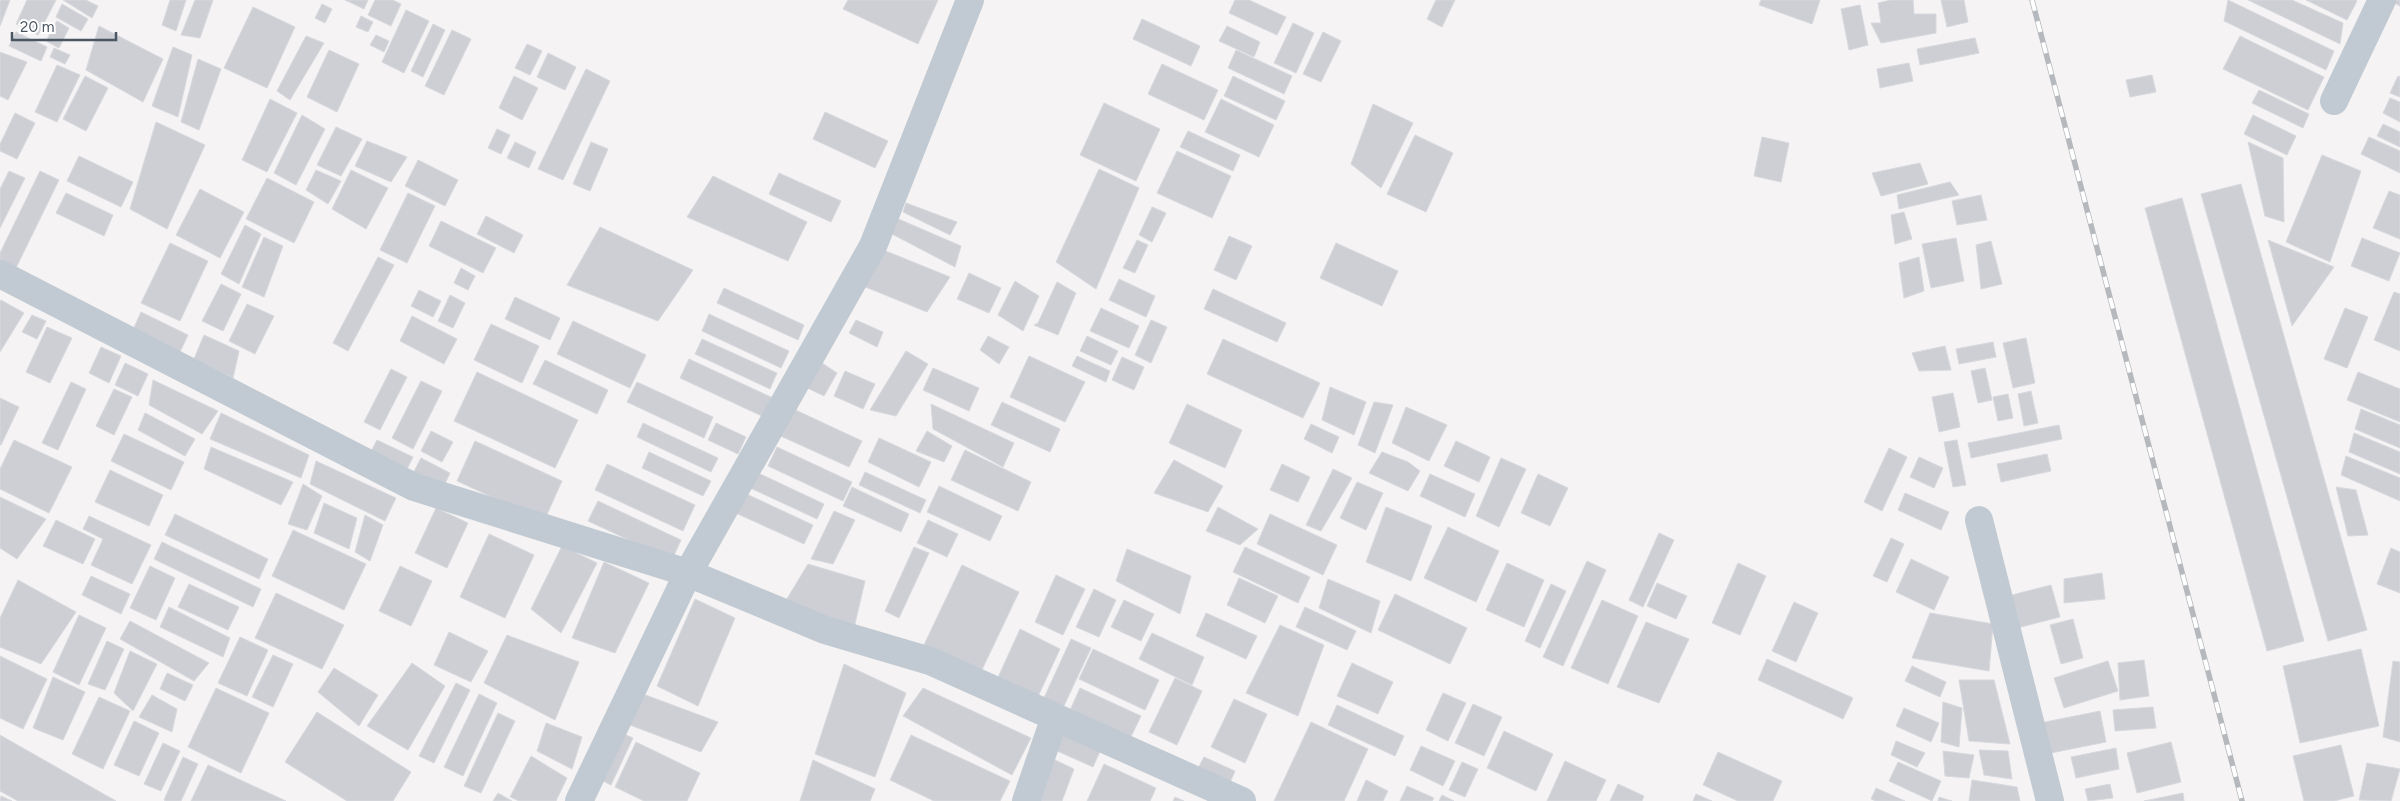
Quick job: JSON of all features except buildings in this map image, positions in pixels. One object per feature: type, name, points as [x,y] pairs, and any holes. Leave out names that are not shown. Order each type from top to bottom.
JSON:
[{"type":"street","points":[[579,801],[688,573],[873,246],[970,0]]},
{"type":"street","points":[[2334,101],[2382,0]]},
{"type":"street","points":[[0,274],[414,487],[688,573],[825,630],[930,661],[1242,801]]},
{"type":"street","points":[[1978,520],[2050,801]]},
{"type":"street","points":[[1026,801],[1055,717]]},
{"type":"railway","points":[[2032,0],[2242,801]]}]
